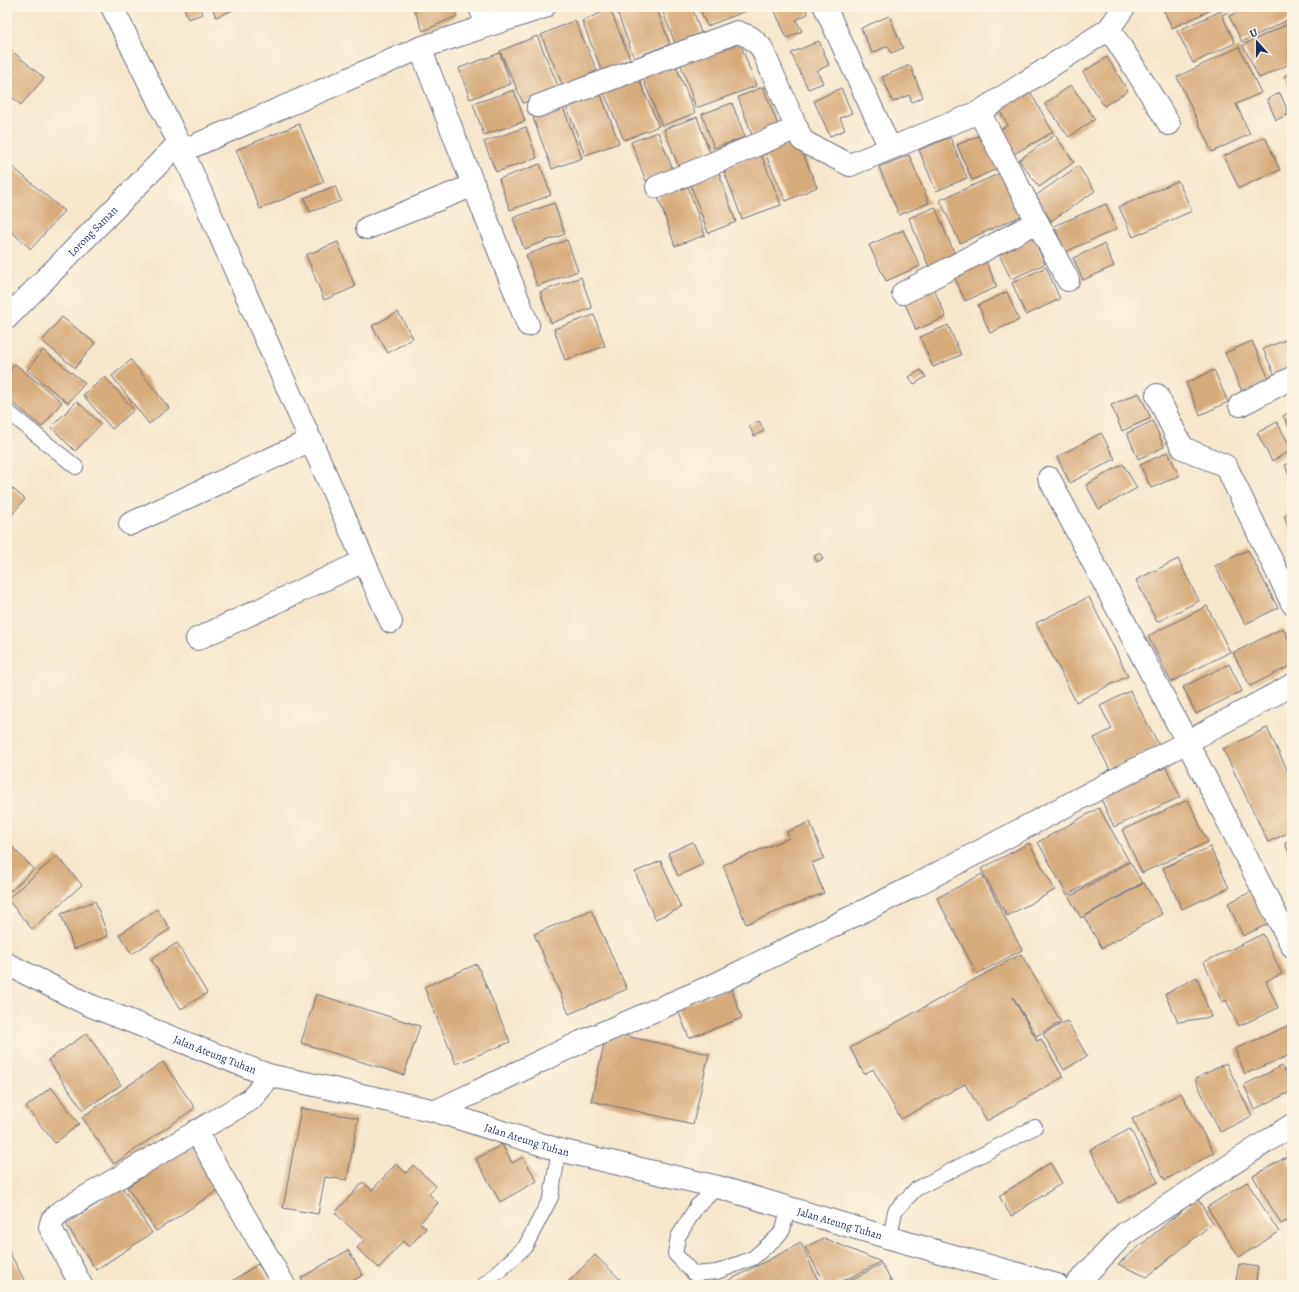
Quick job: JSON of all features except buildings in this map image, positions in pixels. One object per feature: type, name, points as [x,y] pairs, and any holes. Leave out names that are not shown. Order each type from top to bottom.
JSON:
[{"type":"street","points":[[112,7],[181,147],[391,622]]},
{"type":"street","points":[[181,147],[420,48],[484,16],[544,7]]},
{"type":"street","points":[[825,7],[890,148]]},
{"type":"street","points":[[538,106],[737,32],[750,37],[761,47],[802,140],[850,165],[979,112],[1109,29],[1124,7]]},
{"type":"street","points":[[1109,29],[1169,124]]},
{"type":"street","points":[[420,48],[528,324]]},
{"type":"street","points":[[979,112],[1068,280]]},
{"type":"street","points":[[657,187],[797,128]]},
{"type":"street","name":"Lorong Saman","points":[[7,318],[181,147]]},
{"type":"street","points":[[367,228],[474,185]]},
{"type":"street","points":[[903,293],[1037,222]]},
{"type":"street","points":[[1240,405],[1292,378]]},
{"type":"street","points":[[1157,395],[1183,448],[1226,466],[1292,603]]},
{"type":"street","points":[[130,524],[311,440]]},
{"type":"street","points":[[1049,478],[1292,946]]},
{"type":"street","points":[[197,639],[364,561]]},
{"type":"street","points":[[436,1111],[581,1042],[730,977],[912,887],[1292,685]]},
{"type":"street","name":"Jalan Ateung Tuhan","points":[[7,964],[89,1005],[268,1075],[436,1111],[559,1150],[718,1187],[890,1238],[1057,1285]]},
{"type":"street","points":[[81,1285],[50,1227],[52,1220],[60,1212],[250,1100],[259,1090],[268,1075]]},
{"type":"street","points":[[1076,1285],[1124,1234],[1292,1125]]},
{"type":"street","points":[[196,1131],[284,1285]]},
{"type":"lane","points":[[7,411],[76,467]]},
{"type":"lane","points":[[890,1238],[895,1211],[916,1189],[1035,1127]]},
{"type":"lane","points":[[484,1285],[525,1247],[551,1197],[559,1150]]},
{"type":"lane","points":[[718,1187],[697,1206],[678,1237],[675,1254],[694,1274],[717,1272],[753,1258],[783,1230],[788,1208]]}]
